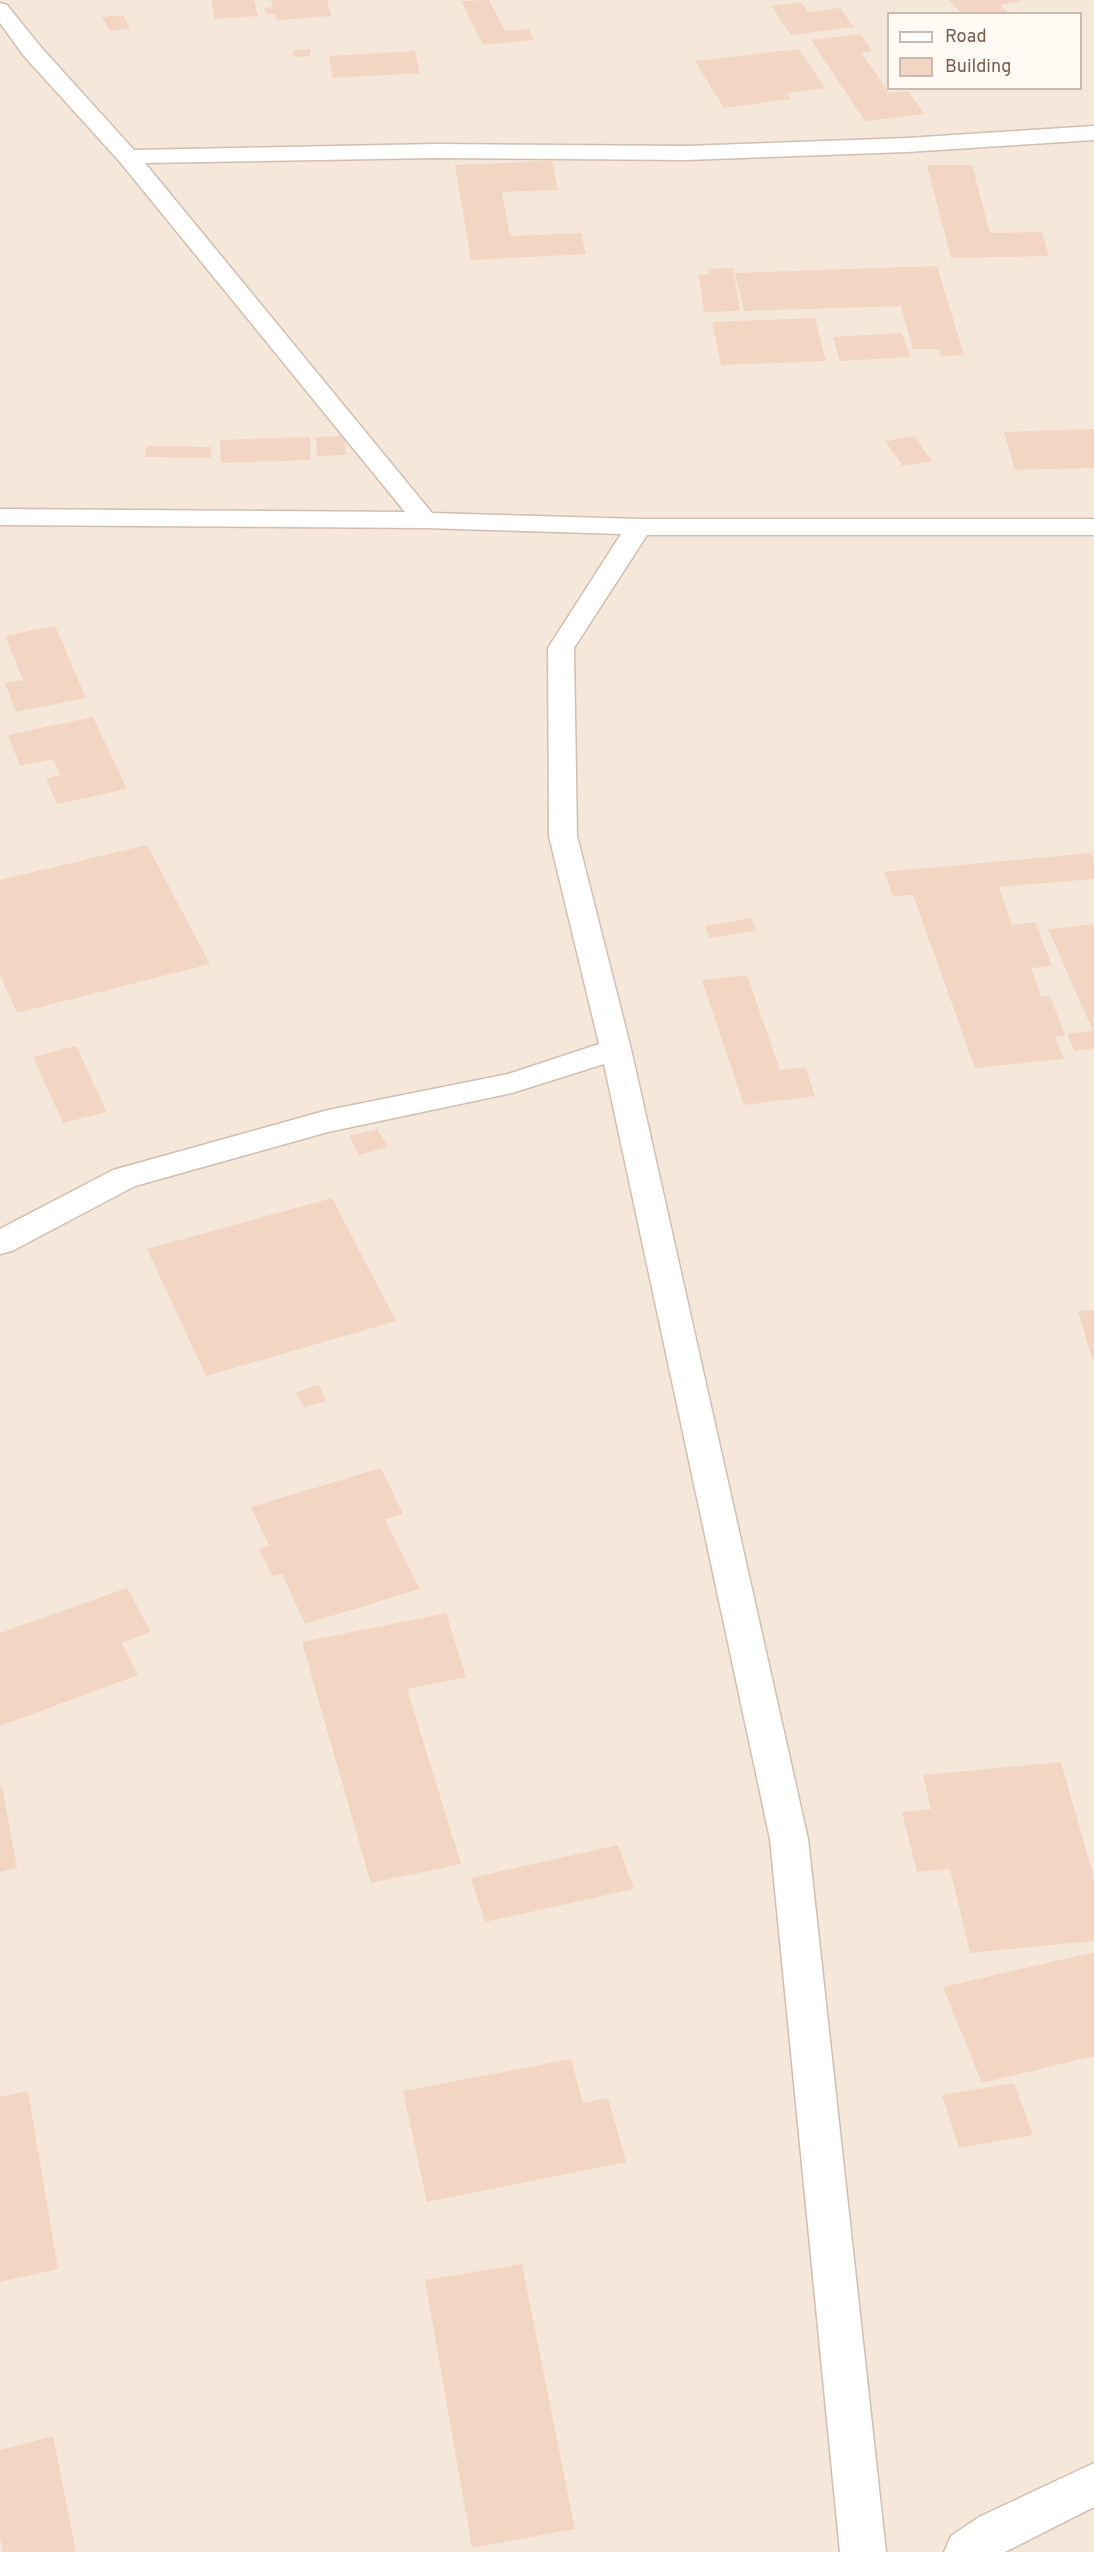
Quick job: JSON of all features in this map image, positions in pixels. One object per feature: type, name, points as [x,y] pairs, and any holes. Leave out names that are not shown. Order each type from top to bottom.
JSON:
[{"type":"street","points":[[0,9],[32,51],[128,158],[425,520]]},
{"type":"street","points":[[0,44],[32,51]]},
{"type":"street","points":[[128,158],[435,151],[686,153],[907,145],[1094,133]]},
{"type":"street","points":[[0,517],[425,520],[639,528],[1094,527]]},
{"type":"street","points":[[0,539],[27,517]]},
{"type":"street","points":[[639,528],[561,648],[563,836],[616,1049],[789,1839],[863,2552]]},
{"type":"street","points":[[0,1243],[124,1178],[328,1121],[512,1083],[616,1049]]},
{"type":"street","points":[[967,2552],[994,2532],[1094,2484]]},
{"type":"shaded area","points":[[0,0],[1094,0],[1094,2552],[0,2552]]},
{"type":"building","points":[[211,0],[254,0],[258,16],[215,19]]},
{"type":"building","points":[[271,0],[327,0],[331,16],[277,20],[275,14],[266,14],[264,8],[273,7]]},
{"type":"building","points":[[489,0],[505,31],[529,29],[534,40],[483,45],[461,1]]},
{"type":"building","points":[[949,0],[1020,0],[1000,5],[1007,12],[961,12]]},
{"type":"building","points":[[801,2],[808,12],[840,8],[854,27],[791,35],[771,6]]},
{"type":"building","points":[[123,15],[130,28],[110,31],[102,17]]},
{"type":"building","points":[[860,34],[872,51],[861,52],[889,93],[908,91],[925,114],[865,121],[811,40]]},
{"type":"building","points":[[310,49],[310,56],[293,57],[294,50]]},
{"type":"building","points":[[799,49],[825,88],[787,93],[791,99],[724,108],[695,61]]},
{"type":"building","points":[[415,51],[420,73],[333,78],[329,56]]},
{"type":"building","points":[[552,161],[558,190],[502,192],[510,236],[581,233],[586,254],[471,260],[455,165]]},
{"type":"building","points":[[927,165],[972,165],[990,233],[1042,232],[1049,256],[951,258]]},
{"type":"building","points":[[937,266],[964,355],[941,356],[939,349],[913,349],[901,306],[744,311],[735,273]]},
{"type":"building","points":[[733,268],[740,311],[704,312],[699,275],[709,275],[708,269]]},
{"type":"building","points":[[815,318],[826,361],[721,365],[712,322]]},
{"type":"building","points":[[902,333],[910,357],[840,361],[833,337]]},
{"type":"building","points":[[1094,429],[1094,468],[1015,470],[1004,432]]},
{"type":"building","points":[[344,436],[346,455],[317,456],[316,437]]},
{"type":"building","points":[[914,436],[932,461],[903,466],[885,441]]},
{"type":"building","points":[[310,437],[310,460],[221,463],[220,440]]},
{"type":"building","points":[[147,446],[212,447],[210,458],[145,457]]},
{"type":"building","points":[[55,626],[86,698],[16,712],[5,683],[23,680],[5,636]]},
{"type":"building","points":[[93,717],[127,789],[57,804],[46,778],[60,775],[53,759],[20,766],[8,735]]},
{"type":"building","points":[[147,845],[210,964],[17,1013],[0,975],[0,880]]},
{"type":"building","points":[[1091,853],[1094,860],[1094,879],[999,887],[1012,925],[1035,922],[1052,966],[1031,968],[1041,997],[1050,996],[1065,1036],[1055,1037],[1064,1059],[975,1068],[913,895],[893,896],[884,872]]},
{"type":"building","points":[[751,918],[756,931],[710,938],[705,926]]},
{"type":"building","points":[[1094,924],[1094,1049],[1074,1051],[1067,1034],[1093,1031],[1048,929]]},
{"type":"building","points":[[747,975],[780,1070],[805,1067],[815,1096],[744,1105],[702,980]]},
{"type":"building","points":[[76,1046],[107,1112],[63,1123],[33,1057]]},
{"type":"building","points":[[377,1129],[388,1147],[359,1155],[349,1136]]},
{"type":"building","points":[[332,1198],[396,1321],[206,1376],[147,1249]]},
{"type":"building","points":[[1094,1310],[1094,1361],[1093,1361],[1078,1311]]},
{"type":"building","points":[[319,1385],[326,1401],[304,1407],[296,1392]]},
{"type":"building","points":[[381,1468],[403,1514],[385,1519],[420,1589],[305,1624],[282,1574],[272,1576],[259,1549],[269,1546],[251,1507]]},
{"type":"building","points":[[127,1588],[151,1632],[122,1643],[138,1675],[0,1726],[0,1633]]},
{"type":"building","points":[[446,1613],[466,1677],[407,1689],[461,1864],[371,1883],[302,1642]]},
{"type":"building","points":[[1061,1762],[1094,1878],[1094,1941],[970,1953],[950,1869],[917,1872],[902,1812],[931,1809],[923,1775]]},
{"type":"building","points":[[2,1786],[17,1868],[0,1872],[0,1787]]},
{"type":"building","points":[[618,1845],[634,1889],[485,1922],[471,1878]]},
{"type":"building","points":[[1094,1952],[1094,2056],[982,2083],[943,1987]]},
{"type":"building","points":[[571,2059],[583,2103],[608,2098],[626,2162],[427,2202],[403,2091]]},
{"type":"building","points":[[1014,2083],[1033,2135],[959,2148],[942,2095]]},
{"type":"building","points":[[28,2091],[58,2269],[0,2282],[0,2097]]},
{"type":"building","points":[[522,2264],[575,2529],[472,2548],[425,2280]]},
{"type":"building","points":[[53,2436],[76,2552],[3,2552],[0,2538],[0,2450]]}]
